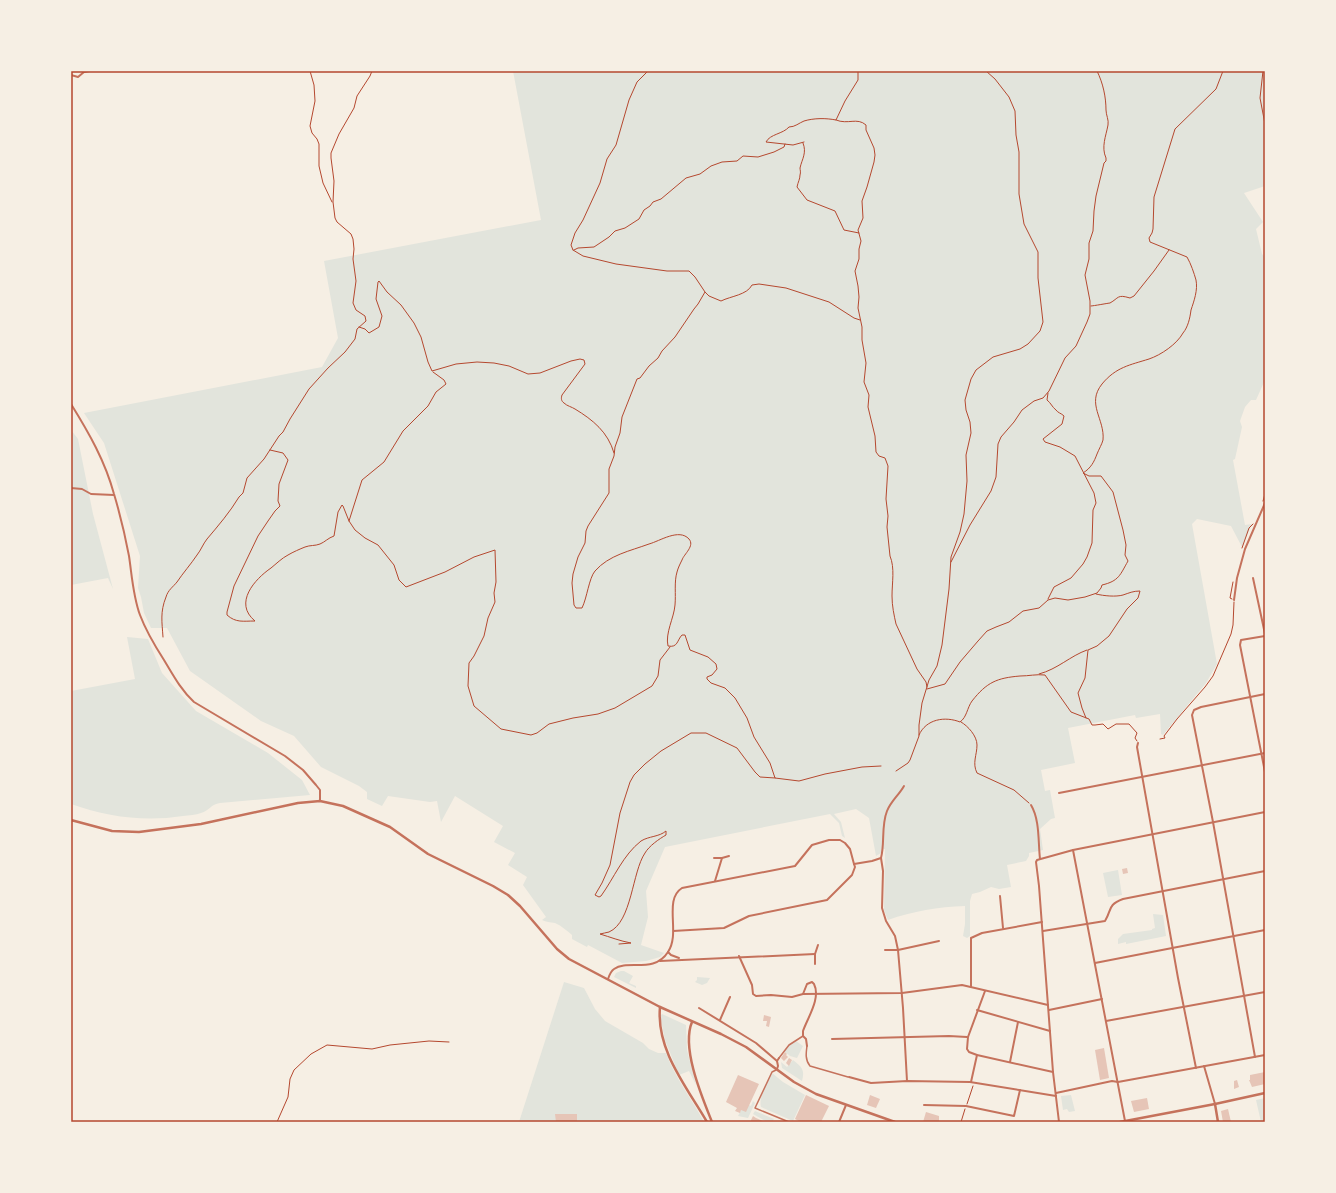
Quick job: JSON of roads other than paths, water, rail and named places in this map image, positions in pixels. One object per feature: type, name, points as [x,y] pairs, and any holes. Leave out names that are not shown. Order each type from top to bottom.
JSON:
[{"type":"street","points":[[71,75],[78,77],[84,72],[90,71]]},
{"type":"street","points":[[71,404],[94,442],[107,469],[126,538],[134,592],[140,616],[149,634],[183,690],[199,705],[257,738],[285,756],[302,770],[320,790],[320,801]]},
{"type":"street","points":[[71,488],[82,489],[91,494],[115,495]]},
{"type":"street","points":[[1234,600],[1237,578],[1245,549],[1264,502]]},
{"type":"street","points":[[1253,578],[1265,635],[1241,640],[1240,642],[1263,754],[1265,772]]},
{"type":"street","points":[[1255,1057],[1214,822],[1192,715],[1196,708],[1265,694]]},
{"type":"street","points":[[1138,743],[1173,947],[1196,1068]]},
{"type":"street","points":[[1059,793],[1263,754]]},
{"type":"street","points":[[904,786],[894,798],[886,813],[882,838],[881,858],[883,871],[882,908],[886,922],[895,936],[898,950],[907,1081]]},
{"type":"street","points":[[71,820],[112,831],[151,831],[201,824],[286,805],[320,801],[348,808],[390,827],[428,854],[503,891],[520,906],[560,952],[569,959],[660,1007],[721,1034],[746,1047],[776,1070],[805,1089],[895,1122]]},
{"type":"street","points":[[1031,805],[1034,809],[1036,818],[1040,859]]},
{"type":"street","points":[[1059,1122],[1053,1072],[1037,860],[1073,850],[1265,812]]},
{"type":"street","points":[[658,961],[668,952],[672,943],[673,899],[676,893],[682,888],[795,866],[812,845],[829,840],[840,840],[845,842],[850,849],[855,867],[852,875],[826,900],[749,916],[724,928],[673,931]]},
{"type":"street","points":[[1073,850],[1125,1122]]},
{"type":"street","points":[[714,858],[729,856]]},
{"type":"street","points":[[715,881],[722,858]]},
{"type":"street","points":[[854,864],[881,858]]},
{"type":"street","points":[[1043,931],[1105,921],[1110,908],[1118,900],[1223,878],[1265,871]]},
{"type":"street","points":[[1000,896],[1003,928]]},
{"type":"street","points":[[971,987],[971,938],[982,932],[1042,922]]},
{"type":"street","points":[[1095,963],[1265,930]]},
{"type":"street","points":[[885,950],[898,950],[939,941]]},
{"type":"street","points":[[815,964],[815,954],[818,945]]},
{"type":"street","points":[[668,952],[674,957],[682,959]]},
{"type":"street","points":[[608,979],[615,968],[621,966],[645,965],[658,961],[739,956],[815,954]]},
{"type":"street","points":[[739,956],[752,985],[753,994],[756,996],[771,995],[792,997],[803,994],[902,993],[962,985],[1048,1005]]},
{"type":"street","points":[[803,994],[807,984],[812,982],[816,991],[815,1001],[804,1029],[803,1036],[806,1039],[807,1058],[810,1066],[871,1083],[907,1081],[971,1082],[1056,1095],[1061,1091],[1112,1081],[1118,1082],[1265,1055]]},
{"type":"street","points":[[985,991],[968,1037],[967,1049],[977,1055],[1053,1072]]},
{"type":"street","points":[[1106,1021],[1184,1008],[1265,992]]},
{"type":"street","points":[[720,1020],[730,997]]},
{"type":"street","points":[[1049,1010],[1102,999]]},
{"type":"street","points":[[660,1007],[660,1027],[670,1057],[679,1077],[706,1122]]},
{"type":"street","points":[[699,1008],[756,1043],[777,1061]]},
{"type":"street","points":[[977,1010],[1050,1031]]},
{"type":"street","points":[[692,1022],[689,1028],[688,1038],[691,1060],[702,1098],[712,1122]]},
{"type":"street","points":[[1010,1062],[1018,1022]]},
{"type":"street","points":[[789,1122],[756,1108],[772,1072],[776,1070],[778,1066],[777,1061],[789,1045],[803,1036]]},
{"type":"street","points":[[832,1039],[949,1036],[968,1037]]},
{"type":"street","points":[[971,1082],[977,1055]]},
{"type":"street","points":[[1204,1066],[1218,1122]]},
{"type":"street","points":[[924,1105],[966,1106],[1014,1116],[1020,1090]]},
{"type":"street","points":[[1120,1122],[1265,1093]]},
{"type":"street","points":[[839,1122],[846,1105]]}]
